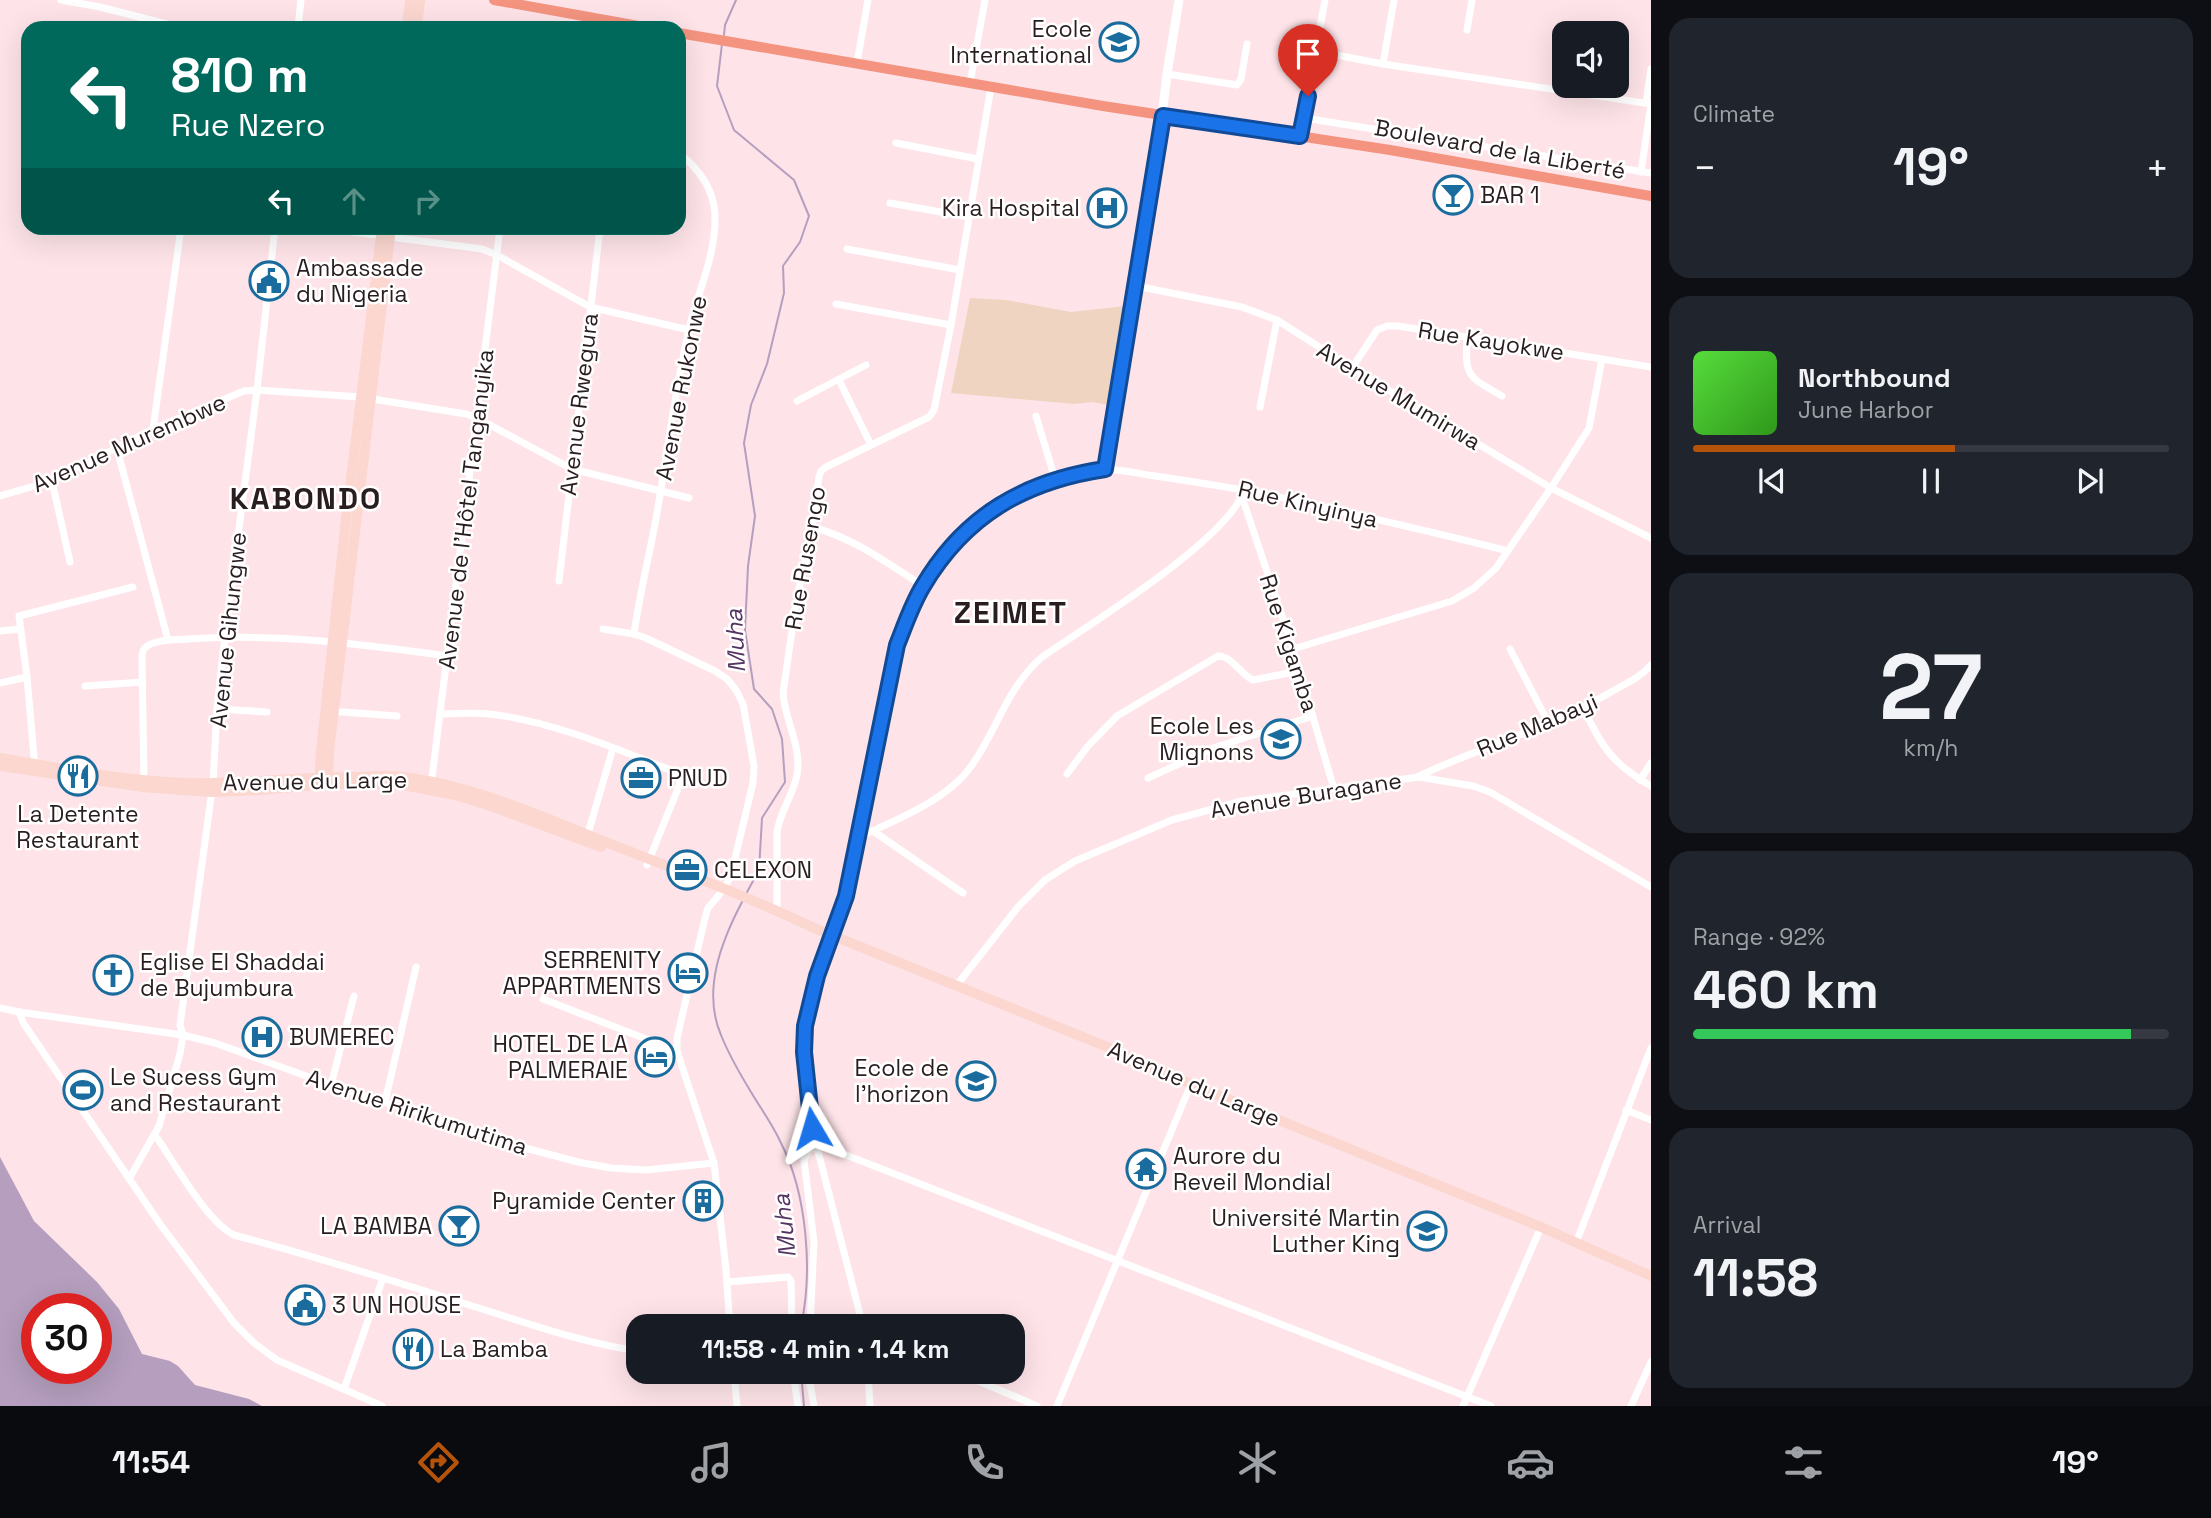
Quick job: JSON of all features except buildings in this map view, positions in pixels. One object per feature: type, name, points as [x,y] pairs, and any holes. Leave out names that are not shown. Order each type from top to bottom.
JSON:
[{"type":"highway","points":[[494,0],[598,21]]},
{"type":"highway","name":"Boulevard de la Liberté","points":[[686,34],[1651,196]]},
{"type":"main road","points":[[408,21],[410,0]]},
{"type":"main road","points":[[418,21],[420,0]]},
{"type":"main road","points":[[324,781],[329,711],[386,235]]},
{"type":"main road","name":"Avenue du Large","points":[[0,758],[35,768]]},
{"type":"main road","name":"Avenue du Large","points":[[0,766],[35,768],[144,783],[212,787],[324,781],[431,786],[500,801],[1105,1046],[1191,1084],[1541,1227],[1651,1276]]},
{"type":"main road","name":"Avenue du Large","points":[[753,904],[788,922],[814,928]]},
{"type":"street","points":[[61,0],[101,3],[159,21]]},
{"type":"street","points":[[299,21],[301,0]]},
{"type":"street","points":[[857,63],[868,0]]},
{"type":"street","points":[[970,83],[985,0]]},
{"type":"street","points":[[1105,469],[1180,0]]},
{"type":"street","points":[[1300,136],[1325,0]]},
{"type":"street","points":[[1383,64],[1394,0]]},
{"type":"street","points":[[1467,30],[1472,0]]},
{"type":"street","points":[[1167,74],[1237,85],[1241,79],[1247,44]]},
{"type":"street","points":[[1315,51],[1383,64],[1649,103]]},
{"type":"street","points":[[1641,172],[1651,69]]},
{"type":"street","name":"Rue Rusengo","points":[[776,911],[777,832],[779,820],[793,790],[798,760],[783,693],[796,603],[821,471],[929,416],[934,410],[991,87]]},
{"type":"street","points":[[1304,118],[1651,173]]},
{"type":"street","points":[[895,143],[978,159]]},
{"type":"street","name":"Avenue Rukonwe","points":[[634,634],[689,330],[708,268],[715,214],[712,194],[703,178],[686,159]]},
{"type":"street","points":[[890,203],[969,217]]},
{"type":"street","points":[[153,429],[180,235]]},
{"type":"street","name":"Avenue Gihungwe","points":[[129,1179],[155,1135],[180,1054],[183,1035],[180,1025],[212,787],[225,636],[274,235]]},
{"type":"street","points":[[403,235],[482,249],[590,307],[689,330]]},
{"type":"street","name":"Avenue de l'Hôtel Tanganyika","points":[[431,786],[499,235]]},
{"type":"street","name":"Avenue Rwegura","points":[[559,581],[599,235]]},
{"type":"street","points":[[846,249],[960,270]]},
{"type":"street","name":"Avenue Mumirwa","points":[[1136,286],[1242,307],[1277,320],[1352,369],[1551,488],[1651,538]]},
{"type":"street","points":[[836,304],[951,325]]},
{"type":"street","points":[[1260,407],[1277,320]]},
{"type":"street","name":"Rue Kayokwe","points":[[1352,369],[1377,330],[1381,327],[1398,326],[1651,368]]},
{"type":"street","points":[[1467,338],[1467,370],[1480,383],[1502,396]]},
{"type":"street","points":[[1293,649],[1452,601],[1488,576],[1551,488],[1589,428],[1602,359]]},
{"type":"street","points":[[797,401],[866,365]]},
{"type":"street","points":[[839,380],[871,445]]},
{"type":"street","name":"Avenue Murembwe","points":[[0,496],[51,481],[153,429],[244,391],[257,390],[365,398],[455,412],[477,418],[572,469],[689,498]]},
{"type":"street","points":[[1036,416],[1055,479]]},
{"type":"street","points":[[117,449],[168,640]]},
{"type":"street","name":"Rue Kinyinya","points":[[860,1314],[809,1110],[804,1052],[805,1026],[817,976],[846,896],[897,645],[923,586],[956,542],[997,506],[1055,479],[1105,469],[1243,493],[1508,551]]},
{"type":"street","points":[[51,481],[70,562]]},
{"type":"street","points":[[859,837],[934,799],[960,780],[972,765],[1012,690],[1027,670],[1184,560],[1214,531],[1243,493]]},
{"type":"street","name":"Rue Kigamba","points":[[1243,493],[1334,789]]},
{"type":"street","points":[[812,527],[858,544],[923,586]]},
{"type":"street","points":[[35,768],[19,616],[133,587]]},
{"type":"street","points":[[0,631],[20,629]]},
{"type":"street","points":[[603,629],[634,634],[715,671],[727,679],[743,704],[754,766],[753,783],[732,875],[708,908],[705,918],[679,1024],[677,1051],[714,1163],[729,1314]]},
{"type":"street","points":[[144,783],[143,650],[148,645],[168,640],[225,636],[278,637],[337,641],[448,656]]},
{"type":"street","points":[[1510,649],[1549,724]]},
{"type":"street","points":[[1068,774],[1088,746],[1117,716],[1218,656],[1226,656],[1247,678],[1253,680],[1299,671]]},
{"type":"street","name":"Rue Mabayi","points":[[1419,776],[1584,709],[1637,677],[1651,665]]},
{"type":"street","points":[[0,683],[27,677]]},
{"type":"street","points":[[85,686],[143,682]]},
{"type":"street","points":[[218,709],[268,712]]},
{"type":"street","points":[[1584,709],[1594,732],[1610,756],[1651,786]]},
{"type":"street","points":[[329,711],[397,716]]},
{"type":"street","points":[[440,714],[480,713],[532,723],[613,748],[678,773],[681,781],[648,862]]},
{"type":"street","points":[[1148,778],[1216,747],[1313,716]]},
{"type":"street","points":[[586,838],[613,748]]},
{"type":"street","points":[[1640,780],[1651,763]]},
{"type":"street","name":"Avenue Buragane","points":[[956,986],[1018,907],[1045,880],[1075,861],[1172,820],[1242,802],[1419,776],[1473,786],[1490,792],[1651,887]]},
{"type":"street","points":[[873,831],[963,893]]},
{"type":"street","points":[[385,1102],[416,967]]},
{"type":"street","points":[[331,1085],[354,996]]},
{"type":"street","points":[[543,999],[677,1051]]},
{"type":"street","name":"Avenue Ririkumutima","points":[[0,1008],[183,1035],[215,1043],[331,1085],[578,1163],[646,1170],[714,1163]]},
{"type":"street","points":[[19,1012],[24,1024],[129,1179],[229,1317],[254,1343],[282,1363],[382,1406]]},
{"type":"street","points":[[1576,1244],[1651,1048]]},
{"type":"street","points":[[1056,1406],[1191,1084]]},
{"type":"street","points":[[1626,1110],[1651,1120]]},
{"type":"street","points":[[155,1135],[192,1190],[225,1230],[234,1235],[549,1330],[626,1349]]},
{"type":"street","points":[[811,1314],[814,1242],[804,1160],[809,1150],[816,1146],[828,1148],[1491,1406]]},
{"type":"street","points":[[1463,1406],[1541,1227]]},
{"type":"street","points":[[727,1282],[789,1277],[792,1314]]},
{"type":"street","points":[[344,1389],[383,1278]]},
{"type":"street","points":[[1632,1406],[1651,1362]]},
{"type":"street","points":[[735,1384],[737,1406]]},
{"type":"street","points":[[795,1384],[798,1406]]},
{"type":"street","points":[[810,1384],[814,1406]]},
{"type":"street","points":[[869,1384],[870,1406]]},
{"type":"street","points":[[985,1384],[1037,1406]]},
{"type":"shaded area","points":[[970,298],[1006,300],[1071,312],[1126,306],[1109,405],[951,393]]},
{"type":"shaded area","points":[[0,1157],[34,1221],[106,1293],[21,1293],[21,1384],[112,1384],[112,1300],[142,1354],[170,1361],[195,1385],[249,1399],[262,1406],[0,1406]]},
{"type":"waterway","name":"Muha","points":[[724,35],[725,25],[736,0]]},
{"type":"waterway","name":"Muha","points":[[722,44],[717,86],[734,130],[794,180],[809,216],[800,242],[783,266],[784,293],[767,364],[751,405],[744,443],[755,516],[748,566],[745,630],[754,689],[772,709],[782,739],[785,782],[762,818],[759,870],[746,894]]},
{"type":"waterway","name":"Muha","points":[[742,902],[727,933],[716,967],[713,1001],[721,1035],[778,1136],[797,1185],[807,1257],[803,1314]]},
{"type":"waterway","name":"Muha","points":[[802,1384],[804,1406]]},
{"type":"place","name":"Ecole International","points":[[1119,42]]},
{"type":"place","name":"BAR 1","points":[[1453,195]]},
{"type":"place","name":"Kira Hospital","points":[[1107,208]]},
{"type":"place","name":"Ambassade du Nigeria","points":[[269,281]]},
{"type":"place","name":"Ecole Les Mignons","points":[[1281,739]]},
{"type":"place","name":"La Detente Restaurant","points":[[78,776]]},
{"type":"place","name":"PNUD","points":[[641,778]]},
{"type":"place","name":"CELEXON","points":[[687,870]]},
{"type":"place","name":"SERRENITY APPARTMENTS","points":[[688,973]]},
{"type":"place","name":"Eglise El Shaddai de Bujumbura","points":[[113,975]]},
{"type":"place","name":"BUMEREC","points":[[262,1037]]},
{"type":"place","name":"HOTEL DE LA PALMERAIE","points":[[655,1057]]},
{"type":"place","name":"Ecole de l'horizon","points":[[976,1081]]},
{"type":"place","name":"Le Sucess Gym and Restaurant","points":[[83,1090]]},
{"type":"place","name":"Aurore du Reveil Mondial","points":[[1146,1169]]},
{"type":"place","name":"Pyramide Center","points":[[703,1201]]},
{"type":"place","name":"LA BAMBA","points":[[459,1226]]},
{"type":"place","name":"Université Martin Luther King","points":[[1427,1231]]},
{"type":"place","name":"3 UN HOUSE","points":[[305,1305]]},
{"type":"place","name":"La Bamba","points":[[413,1349]]},
{"type":"district","name":"KABONDO","points":[[306,498]]},
{"type":"district","name":"ZEIMET","points":[[1011,612]]},
{"type":"route","points":[[812,1128],[804,1052],[809,1005],[846,896],[897,645],[912,606],[939,562],[975,523],[997,506],[1055,479],[1105,469],[1163,116],[1300,136],[1308,96]]}]
